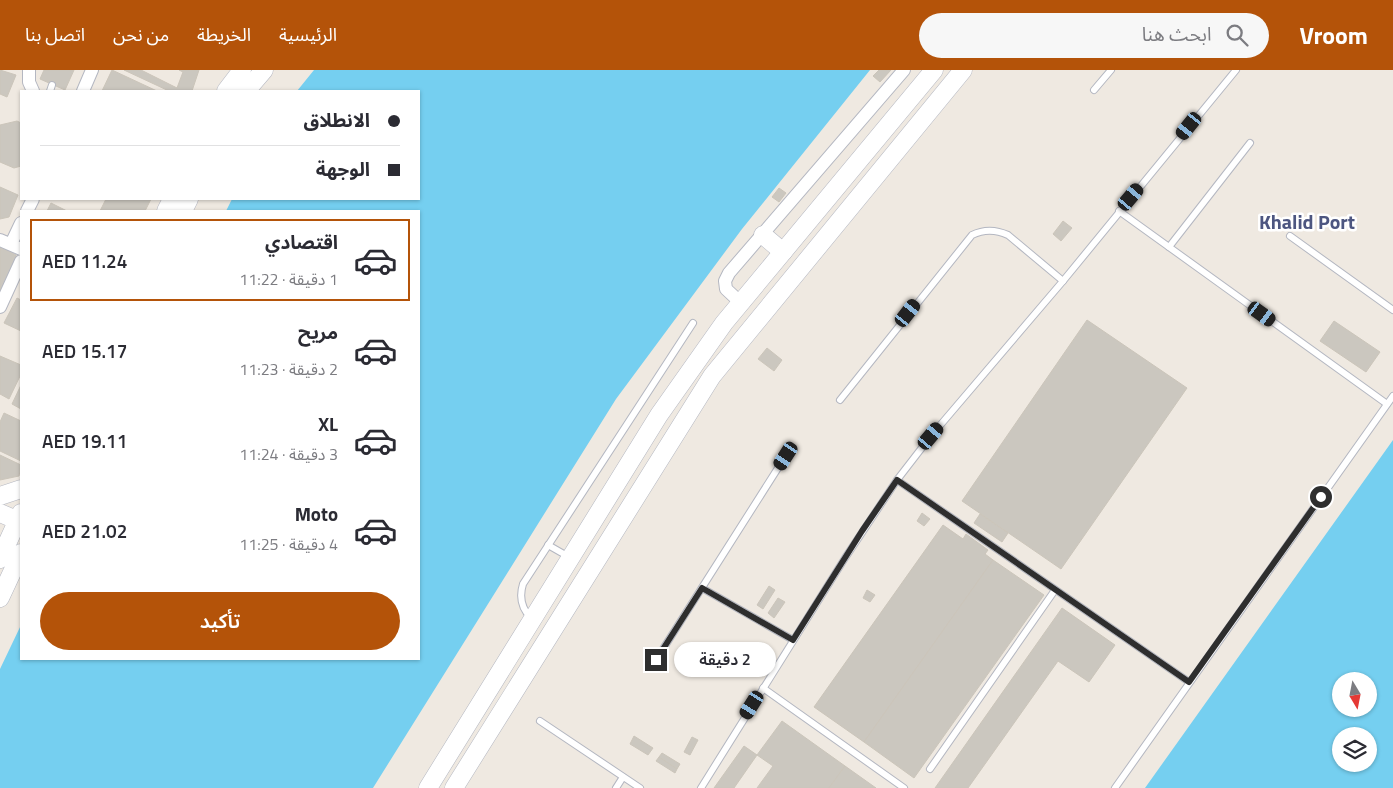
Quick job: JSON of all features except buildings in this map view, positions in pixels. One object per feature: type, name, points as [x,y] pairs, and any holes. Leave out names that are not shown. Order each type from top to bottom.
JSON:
[{"type":"street","points":[[29,70],[29,82],[33,90]]},
{"type":"street","points":[[83,90],[92,70]]},
{"type":"street","points":[[227,90],[242,70]]},
{"type":"street","points":[[247,90],[264,70]]},
{"type":"street","points":[[741,303],[726,289],[727,276],[904,70]]},
{"type":"street","points":[[428,788],[674,391],[741,303],[934,70]]},
{"type":"street","points":[[454,788],[712,376],[963,70]]},
{"type":"street","points":[[11,244],[20,225]]},
{"type":"street","points":[[763,235],[783,252]]},
{"type":"street","points":[[0,307],[20,263]]},
{"type":"street","points":[[0,496],[20,489]]},
{"type":"street","points":[[0,513],[20,518],[0,559]]},
{"type":"street","points":[[0,598],[20,554]]},
{"type":"lane","points":[[1094,90],[1111,70]]},
{"type":"lane","points":[[700,788],[862,531],[897,480],[931,436],[1063,281],[1236,70]]},
{"type":"lane","points":[[1169,247],[1250,143]]},
{"type":"lane","points":[[1119,211],[1387,404]]},
{"type":"lane","points":[[840,400],[972,235],[986,230],[1008,235],[1063,281]]},
{"type":"lane","points":[[1290,236],[1393,310]]},
{"type":"lane","points":[[532,619],[522,607],[521,591],[523,584],[693,323]]},
{"type":"lane","points":[[1115,788],[1393,396]]},
{"type":"lane","points":[[656,660],[786,456]]},
{"type":"lane","points":[[897,480],[1189,682]]},
{"type":"lane","points":[[548,545],[571,558]]},
{"type":"lane","points":[[702,588],[793,640]]},
{"type":"lane","points":[[930,769],[1055,590]]},
{"type":"lane","points":[[763,688],[904,788]]},
{"type":"lane","points":[[540,721],[640,788]]},
{"type":"lane","points":[[616,788],[623,777]]},
{"type":"water","points":[[314,70],[870,70],[742,229],[616,399],[373,788],[0,788],[0,669],[20,627],[20,660],[420,660],[420,210],[226,210],[232,200],[420,200],[420,90],[298,90]]},
{"type":"water","points":[[1393,440],[1393,788],[1145,788]]},
{"type":"district","name":"Khalid Port","points":[[1307,221]]},
{"type":"route","points":[[656,660],[702,588],[793,640],[862,531],[897,480],[1189,682],[1321,497]]}]
